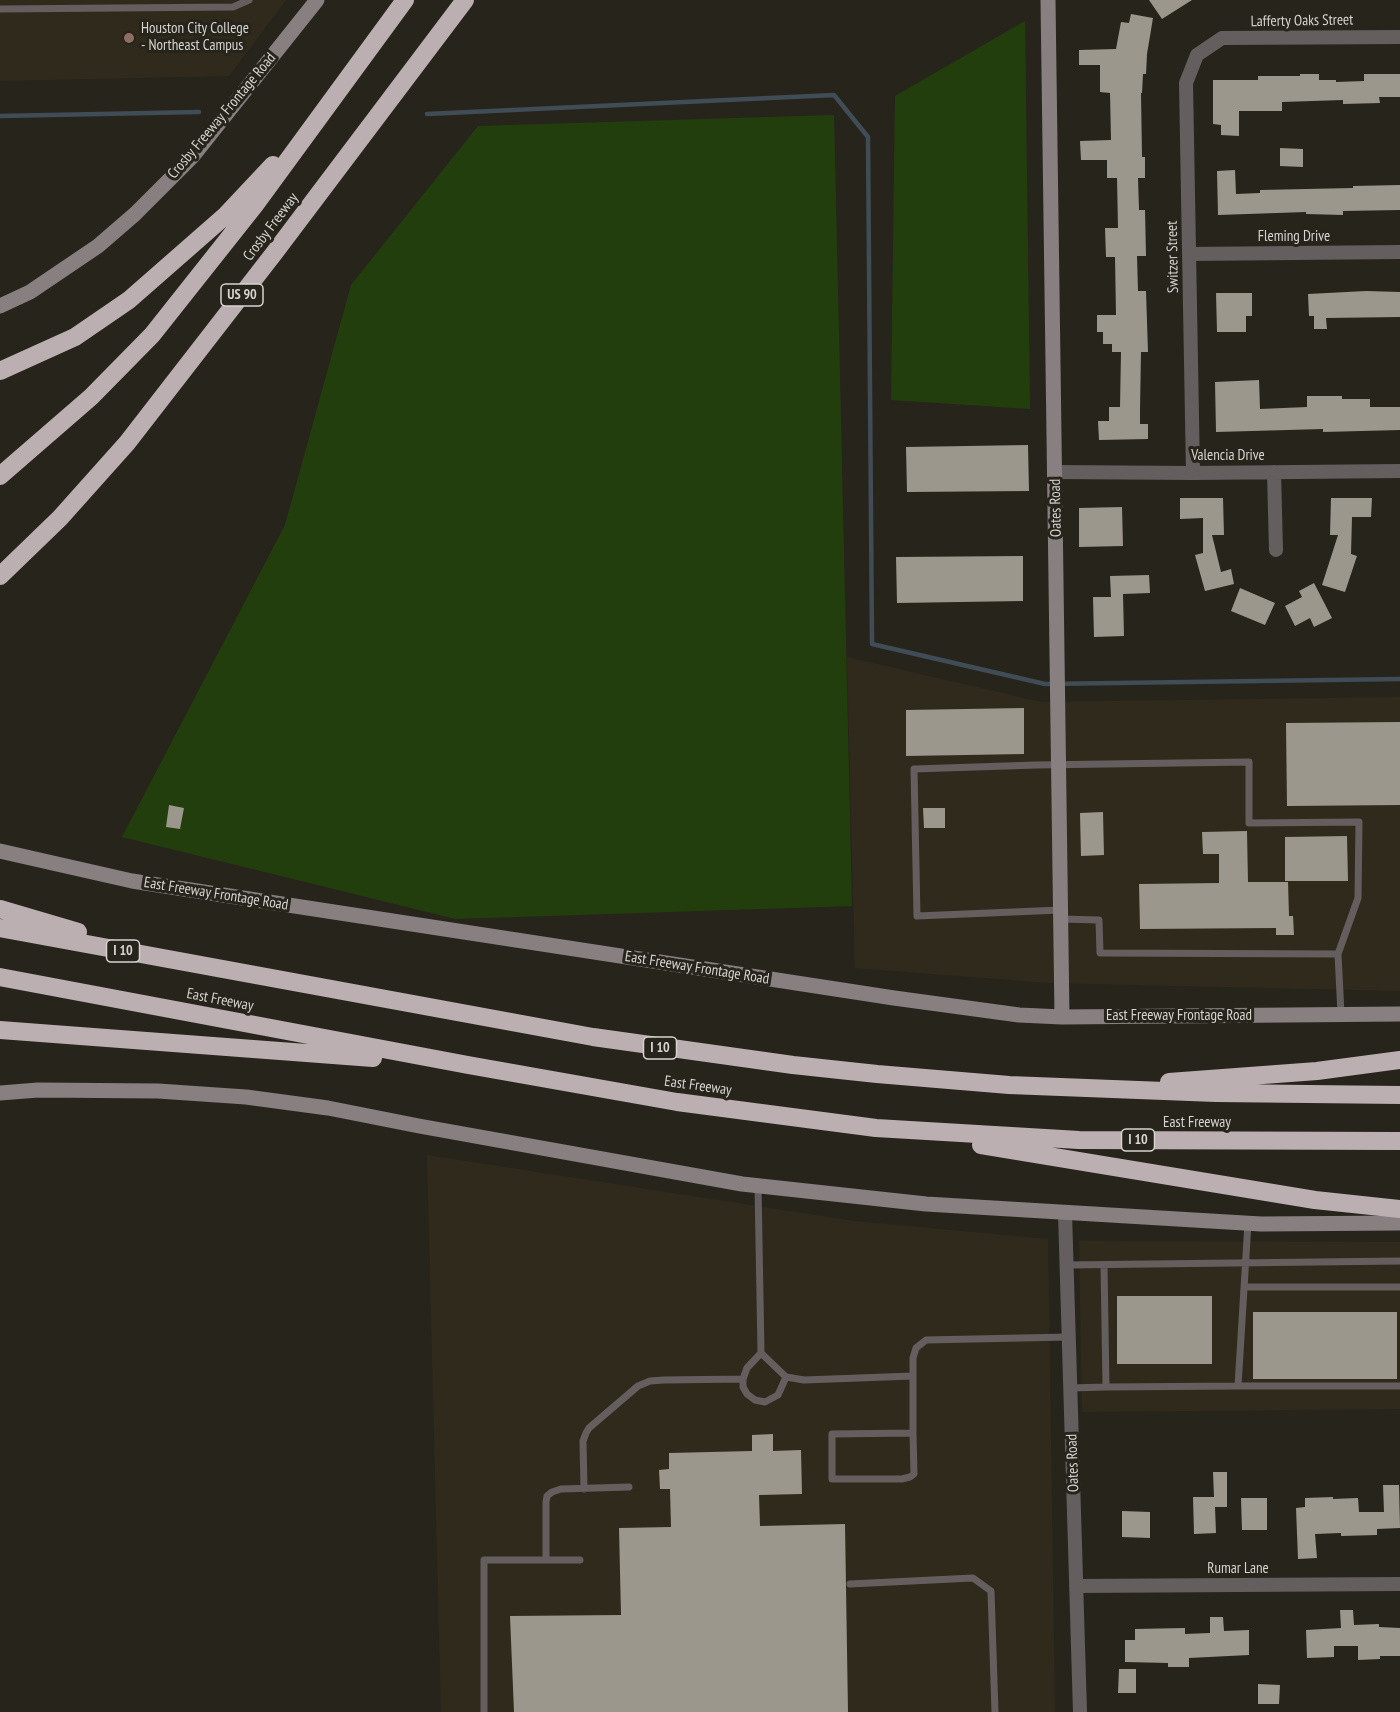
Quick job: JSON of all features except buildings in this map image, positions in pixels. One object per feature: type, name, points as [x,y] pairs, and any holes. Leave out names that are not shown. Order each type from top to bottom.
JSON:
[{"type":"highway","name":"Crosby Freeway","points":[[0,476],[91,397],[152,335],[255,205],[405,0]]},
{"type":"highway","name":"Crosby Freeway","points":[[0,576],[60,518],[127,443],[465,0]]},
{"type":"highway","points":[[0,371],[75,337],[129,300],[226,215],[330,105]]},
{"type":"highway","points":[[0,909],[115,943],[245,973]]},
{"type":"highway","name":"East Freeway","points":[[0,928],[649,1046],[877,1074],[1078,1089],[1216,1094],[1400,1095]]},
{"type":"highway","name":"East Freeway","points":[[0,977],[677,1102],[876,1128],[1079,1140],[1400,1141]]},
{"type":"highway","points":[[0,1030],[468,1065]]},
{"type":"highway","points":[[1078,1089],[1317,1071],[1400,1060]]},
{"type":"highway","points":[[876,1128],[1315,1200],[1400,1209]]},
{"type":"main road","name":"Crosby Freeway Frontage Road","points":[[0,306],[30,292],[88,253],[135,214],[192,157],[317,0]]},
{"type":"main road","name":"Oates Road","points":[[1048,0],[1062,1017]]},
{"type":"main road","name":"East Freeway Frontage Road","points":[[0,851],[132,881],[455,932],[1020,1015],[1062,1017],[1400,1014]]},
{"type":"main road","points":[[0,1093],[38,1090],[158,1091],[246,1097],[328,1108],[758,1186],[926,1204],[1248,1223],[1400,1223]]},
{"type":"street","name":"Lafferty Oaks Street","points":[[1207,48],[1222,38],[1400,36]]},
{"type":"street","name":"Switzer Street","points":[[1193,473],[1186,83],[1197,55],[1207,48]]},
{"type":"street","name":"Fleming Drive","points":[[1189,254],[1400,252]]},
{"type":"street","name":"Valencia Drive","points":[[1055,472],[1400,471]]},
{"type":"street","points":[[1274,472],[1276,550]]},
{"type":"street","name":"Oates Road","points":[[1065,1213],[1080,1712]]},
{"type":"street","name":"Rumar Lane","points":[[1077,1586],[1400,1584]]},
{"type":"lane","points":[[0,9],[233,7],[249,0]]},
{"type":"lane","points":[[1338,954],[1100,953],[1099,920],[1061,914],[917,916],[914,770],[1059,764],[1249,762],[1249,823],[1359,822],[1358,898],[1338,954],[1341,1015]]},
{"type":"lane","points":[[758,1186],[761,1353],[747,1368],[743,1387],[747,1394],[755,1400],[765,1402],[778,1395],[786,1377]]},
{"type":"lane","points":[[1238,1386],[1248,1223]]},
{"type":"lane","points":[[1066,1265],[1400,1261]]},
{"type":"lane","points":[[1104,1265],[1106,1388]]},
{"type":"lane","points":[[1245,1287],[1400,1287]]},
{"type":"lane","points":[[913,1433],[831,1434],[831,1479],[902,1479],[914,1474],[913,1358],[916,1348],[926,1340],[1069,1337]]},
{"type":"lane","points":[[761,1353],[786,1377],[804,1380],[913,1376]]},
{"type":"lane","points":[[584,1489],[583,1442],[586,1433],[638,1386],[650,1381],[664,1380],[743,1379]]},
{"type":"lane","points":[[1070,1388],[1400,1386]]},
{"type":"lane","points":[[546,1560],[547,1496],[561,1489],[629,1487]]},
{"type":"lane","points":[[484,1712],[484,1560],[580,1560]]},
{"type":"lane","points":[[850,1584],[973,1578],[991,1591],[995,1712]]},
{"type":"shaded area","name":"Houston City College - Northeast Campus","points":[[0,0],[286,0],[229,76],[0,81]]},
{"type":"shaded area","points":[[847,657],[1041,702],[1400,697],[1400,991],[1049,983],[855,968]]},
{"type":"shaded area","points":[[427,1155],[854,1221],[1048,1239],[1055,1712],[441,1712]]},
{"type":"shaded area","points":[[1079,1241],[1400,1242],[1400,1409],[1082,1412]]},
{"type":"green space","points":[[1025,21],[1030,409],[891,400],[895,96]]},
{"type":"green space","points":[[834,115],[852,906],[456,919],[122,837],[285,525],[351,285],[478,126]]},
{"type":"waterway","points":[[427,114],[834,95],[868,137],[872,644],[1045,684],[1400,679]]},
{"type":"waterway","points":[[0,116],[199,112]]},
{"type":"place","name":"Houston City College - Northeast Campus","points":[[129,38]]}]
